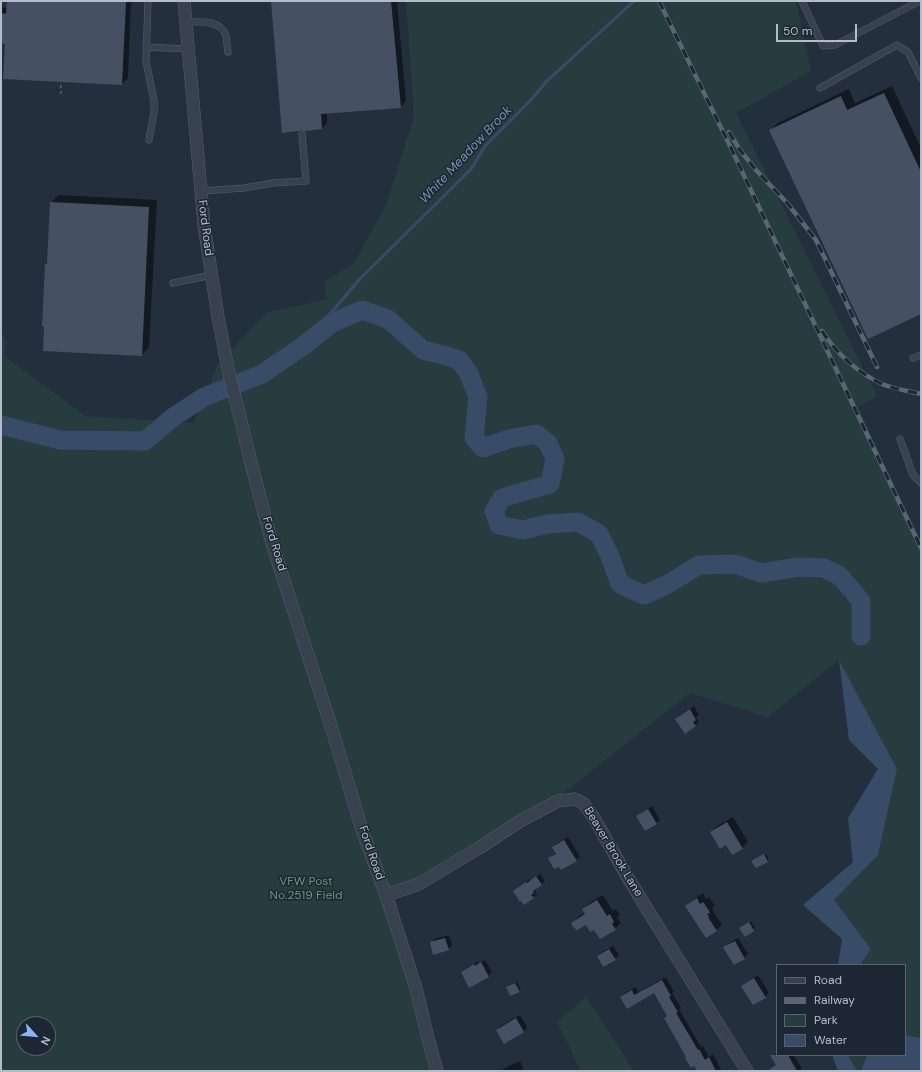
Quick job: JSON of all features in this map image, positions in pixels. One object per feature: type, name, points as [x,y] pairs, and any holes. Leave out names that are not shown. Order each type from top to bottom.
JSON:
[{"type":"street","name":"Ford Road","points":[[184,1],[204,225],[218,317],[229,374],[251,463],[274,546],[363,833],[386,896],[416,988],[424,1023],[438,1071]]},
{"type":"street","name":"Beaver Brook Lane","points":[[386,896],[419,884],[522,820],[558,800],[575,799],[584,804],[594,818],[628,878],[747,1071]]},
{"type":"lane","points":[[148,1],[146,61],[154,101],[154,112],[149,140]]},
{"type":"lane","points":[[802,1],[823,46],[836,44],[920,1]]},
{"type":"lane","points":[[186,22],[206,22],[217,25],[226,35],[228,52]]},
{"type":"lane","points":[[820,88],[897,45],[908,52],[921,78]]},
{"type":"lane","points":[[146,47],[188,49]]},
{"type":"lane","points":[[201,191],[306,181],[302,134]]},
{"type":"lane","points":[[174,283],[212,275]]},
{"type":"lane","points":[[913,358],[921,355]]},
{"type":"lane","points":[[900,439],[913,474],[921,483]]},
{"type":"path","points":[[61,82],[61,94]]},
{"type":"green space","name":"VFW Post No.2519 Field","points":[[406,1],[796,1],[811,71],[736,113],[877,396],[858,407],[921,543],[921,1038],[906,1035],[906,964],[861,964],[871,949],[834,900],[878,855],[897,769],[839,660],[768,717],[690,693],[561,795],[383,899],[437,1071],[1,1071],[1,332],[7,342],[4,356],[86,416],[194,423],[218,364],[266,313],[327,299],[324,282],[354,263],[386,205],[414,117]]},
{"type":"green space","points":[[586,997],[634,1071],[581,1071],[557,1022]]},
{"type":"green space","points":[[849,1056],[867,1056],[861,1071],[857,1071]]},
{"type":"water","points":[[839,660],[897,769],[878,855],[834,900],[871,949],[861,964],[838,964],[842,939],[803,905],[853,862],[848,818],[878,769],[849,740]]},
{"type":"water","points":[[906,1035],[921,1038],[921,1071],[861,1071],[867,1056],[906,1056]]},
{"type":"water","points":[[832,1056],[849,1056],[857,1071],[838,1071]]},
{"type":"building","points":[[7,1],[126,1],[122,85],[3,79],[5,44],[1,43],[1,13],[6,14]]},
{"type":"building","points":[[271,1],[391,1],[401,108],[321,114],[322,129],[282,133]]},
{"type":"building","points":[[884,93],[921,172],[921,314],[868,339],[769,130],[841,96],[847,110]]},
{"type":"building","points":[[50,202],[149,207],[142,356],[43,351],[44,327],[42,326]]},
{"type":"building","points":[[690,709],[696,720],[693,722],[696,726],[685,734],[675,719]]},
{"type":"building","points":[[648,809],[657,824],[645,831],[636,816]]},
{"type":"building","points":[[727,822],[743,849],[732,855],[726,845],[720,849],[710,832]]},
{"type":"building","points":[[564,840],[577,861],[561,870],[559,867],[554,869],[548,858],[556,854],[552,847]]},
{"type":"building","points":[[764,854],[768,862],[756,868],[751,861]]},
{"type":"building","points":[[536,876],[542,885],[533,891],[534,893],[531,895],[534,898],[524,905],[521,901],[520,902],[513,891]]},
{"type":"building","points":[[697,898],[700,904],[703,902],[708,909],[710,913],[707,914],[708,917],[717,931],[706,938],[685,906]]},
{"type":"building","points":[[597,900],[607,916],[610,914],[614,922],[612,924],[616,930],[600,939],[594,930],[590,932],[586,925],[577,930],[571,923],[585,914],[582,909]]},
{"type":"building","points":[[749,922],[754,931],[745,937],[739,928]]},
{"type":"building","points":[[445,938],[449,950],[433,955],[430,942]]},
{"type":"building","points":[[735,941],[745,959],[734,965],[723,947]]},
{"type":"building","points":[[609,949],[616,960],[603,967],[597,956]]},
{"type":"building","points":[[481,962],[489,977],[469,988],[461,972],[474,964],[475,966]]},
{"type":"building","points":[[754,978],[766,998],[753,1005],[741,986]]},
{"type":"building","points":[[662,980],[671,996],[669,997],[678,1012],[676,1013],[698,1050],[699,1049],[705,1060],[709,1057],[716,1071],[697,1071],[694,1066],[691,1068],[664,1018],[667,1016],[654,993],[627,1009],[620,997],[632,990],[634,995]]},
{"type":"building","points":[[515,983],[520,992],[510,996],[506,987]]},
{"type":"building","points":[[516,1018],[524,1032],[504,1044],[496,1030]]},
{"type":"building","points":[[770,1055],[789,1056],[797,1071],[767,1071],[776,1065]]},
{"type":"waterway","name":"White Meadow Brook","points":[[303,346],[358,281],[471,169],[485,146],[531,100],[546,82],[634,1]]},
{"type":"waterway","points":[[1,425],[60,440],[145,441],[172,418],[204,397],[262,374],[303,346],[332,323],[362,310],[388,319],[423,350],[459,360],[468,372],[478,397],[474,438],[483,448],[509,439],[536,434],[548,443],[555,459],[550,484],[502,498],[494,511],[499,525],[523,530],[547,524],[578,522],[599,534],[610,556],[620,584],[644,595],[668,584],[699,565],[735,564],[761,573],[799,567],[824,568],[840,576],[861,601],[861,636]]},
{"type":"railway","points":[[659,1],[730,146],[921,548]]},
{"type":"railway","points":[[729,132],[740,150],[755,169],[788,204],[816,240],[877,367]]},
{"type":"railway","points":[[822,331],[841,355],[864,374],[887,386],[921,394]]}]
